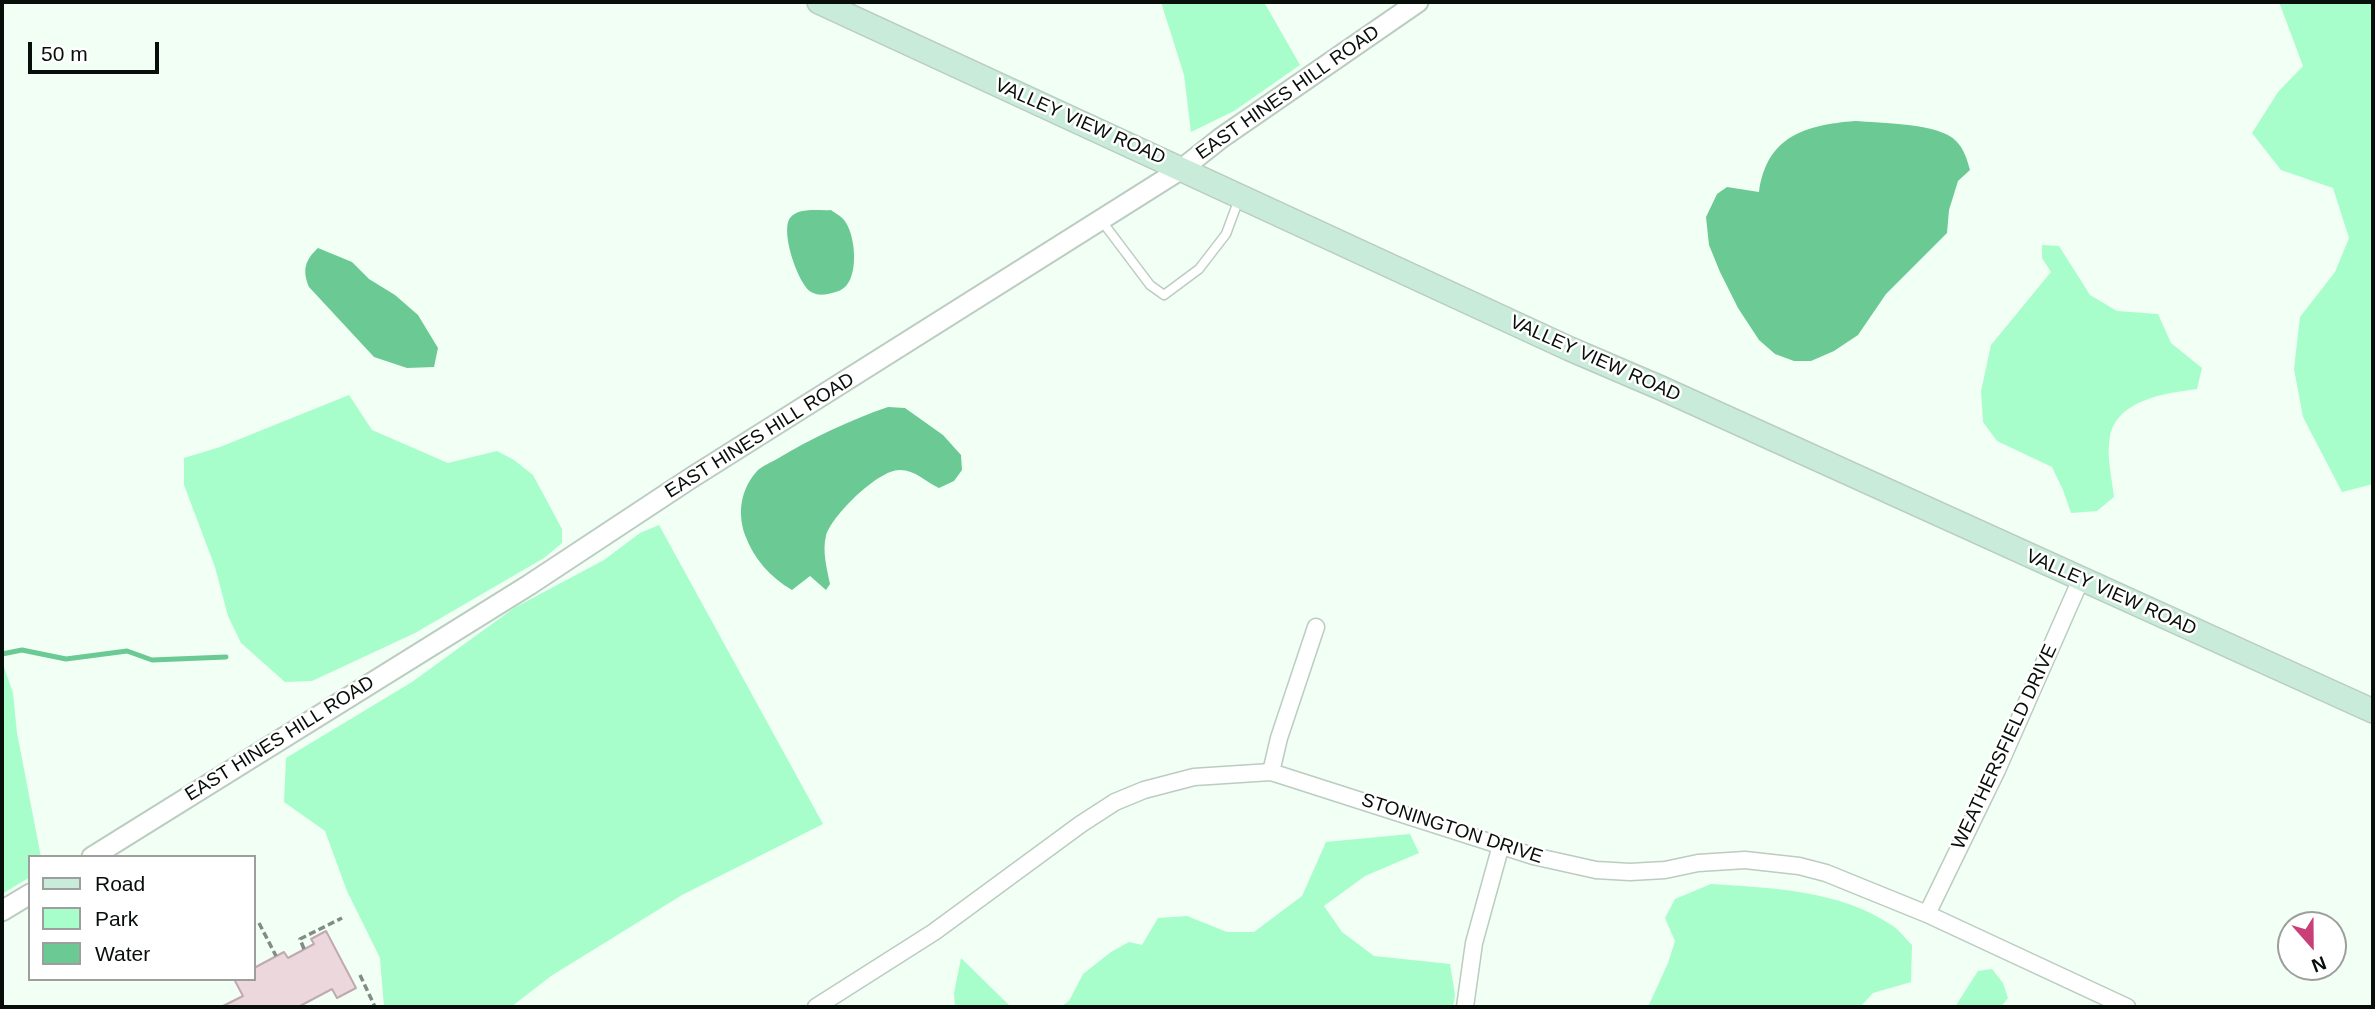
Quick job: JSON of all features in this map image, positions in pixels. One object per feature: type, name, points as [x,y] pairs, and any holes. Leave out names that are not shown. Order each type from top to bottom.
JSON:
[{"type":"main road","name":"VALLEY VIEW ROAD","points":[[819,2],[1183,168],[1558,344],[1669,391],[2373,711]]},
{"type":"street","name":"EAST HINES HILL ROAD","points":[[95,855],[529,584],[691,478],[1183,168],[1418,2]]},
{"type":"street","name":"WEATHERSFIELD DRIVE","points":[[1927,914],[1997,770],[2081,579]]},
{"type":"street","points":[[1271,772],[1279,738],[1316,627]]},
{"type":"street","name":"STONINGTON DRIVE","points":[[816,1007],[934,932],[1115,802],[1144,790],[1184,779],[1271,772],[1564,865],[1630,872],[1745,860],[1799,866],[1826,873],[1927,914],[2127,1007]]},
{"type":"street","points":[[1465,1007],[1474,943],[1501,845]]},
{"type":"street","points":[[2,911],[28,895]]},
{"type":"lane","points":[[1101,220],[1150,285],[1164,295],[1199,269],[1226,234],[1240,196]]},
{"type":"path","points":[[304,949],[300,939],[342,918]]},
{"type":"path","points":[[259,923],[276,956]]},
{"type":"path","points":[[360,975],[375,1007]]},
{"type":"green space","points":[[1161,2],[1264,2],[1300,65],[1234,111],[1191,132],[1184,75]]},
{"type":"green space","points":[[2279,2],[2373,2],[2373,484],[2342,492],[2303,417],[2294,369],[2300,317],[2335,272],[2349,238],[2333,188],[2281,170],[2252,133],[2278,92],[2303,66]]},
{"type":"green space","points":[[2042,245],[2059,246],[2090,295],[2117,311],[2158,314],[2171,343],[2202,368],[2197,389],[2145,400],[2123,414],[2115,424],[2110,436],[2109,451],[2114,497],[2097,511],[2071,513],[2052,467],[1997,441],[1983,422],[1981,391],[1991,345],[2051,272],[2042,258]]},
{"type":"green space","points":[[349,395],[372,430],[448,463],[497,451],[514,460],[533,475],[562,529],[562,543],[544,558],[415,633],[312,681],[285,682],[241,643],[228,616],[215,567],[184,485],[184,458],[220,447]]},
{"type":"green space","points":[[659,525],[823,824],[682,895],[551,976],[511,1007],[384,1007],[380,958],[347,891],[325,831],[284,802],[286,758],[412,682],[514,608],[604,560],[640,533]]},
{"type":"green space","points":[[2,661],[13,693],[17,733],[41,855],[28,855],[28,878],[2,894]]},
{"type":"green space","points":[[1410,834],[1419,853],[1365,876],[1324,906],[1342,932],[1374,956],[1450,964],[1455,995],[1453,1007],[1060,1007],[1069,1001],[1083,974],[1111,952],[1129,942],[1142,945],[1158,918],[1187,916],[1227,932],[1254,932],[1302,896],[1326,842]]},
{"type":"green space","points":[[1711,884],[1805,893],[1851,905],[1872,914],[1896,928],[1912,945],[1911,982],[1873,993],[1860,1007],[1648,1007],[1675,941],[1665,918],[1675,899]]},
{"type":"green space","points":[[961,958],[1011,1007],[955,1007],[954,993]]},
{"type":"green space","points":[[1992,969],[2003,983],[2008,998],[2001,1007],[1955,1007],[1978,971]]},
{"type":"water","points":[[1855,121],[1923,127],[1948,135],[1961,147],[1970,170],[1958,181],[1949,210],[1947,233],[1886,294],[1858,335],[1834,351],[1811,361],[1794,361],[1775,354],[1759,340],[1738,308],[1709,245],[1706,217],[1717,194],[1727,187],[1759,192],[1770,158],[1791,137],[1820,126]]},
{"type":"water","points":[[831,210],[844,220],[851,234],[853,272],[843,289],[819,295],[811,292],[801,279],[792,257],[787,225],[790,218],[798,212]]},
{"type":"water","points":[[318,248],[352,262],[369,279],[395,295],[418,315],[438,348],[434,367],[407,368],[374,357],[309,287],[306,266]]},
{"type":"water","points":[[888,407],[905,408],[943,435],[961,455],[962,470],[954,481],[939,488],[916,474],[900,470],[880,477],[846,506],[830,527],[825,542],[830,584],[826,590],[810,576],[792,590],[764,567],[753,552],[741,518],[744,492],[758,470],[790,451],[845,424]]},
{"type":"building","points":[[326,931],[356,988],[337,998],[332,989],[298,1007],[221,1007],[243,996],[235,981],[256,981],[256,967],[284,952],[288,958],[314,944],[311,939]]},
{"type":"waterway","points":[[2,654],[22,650],[66,659],[127,651],[152,660],[226,657]]}]
